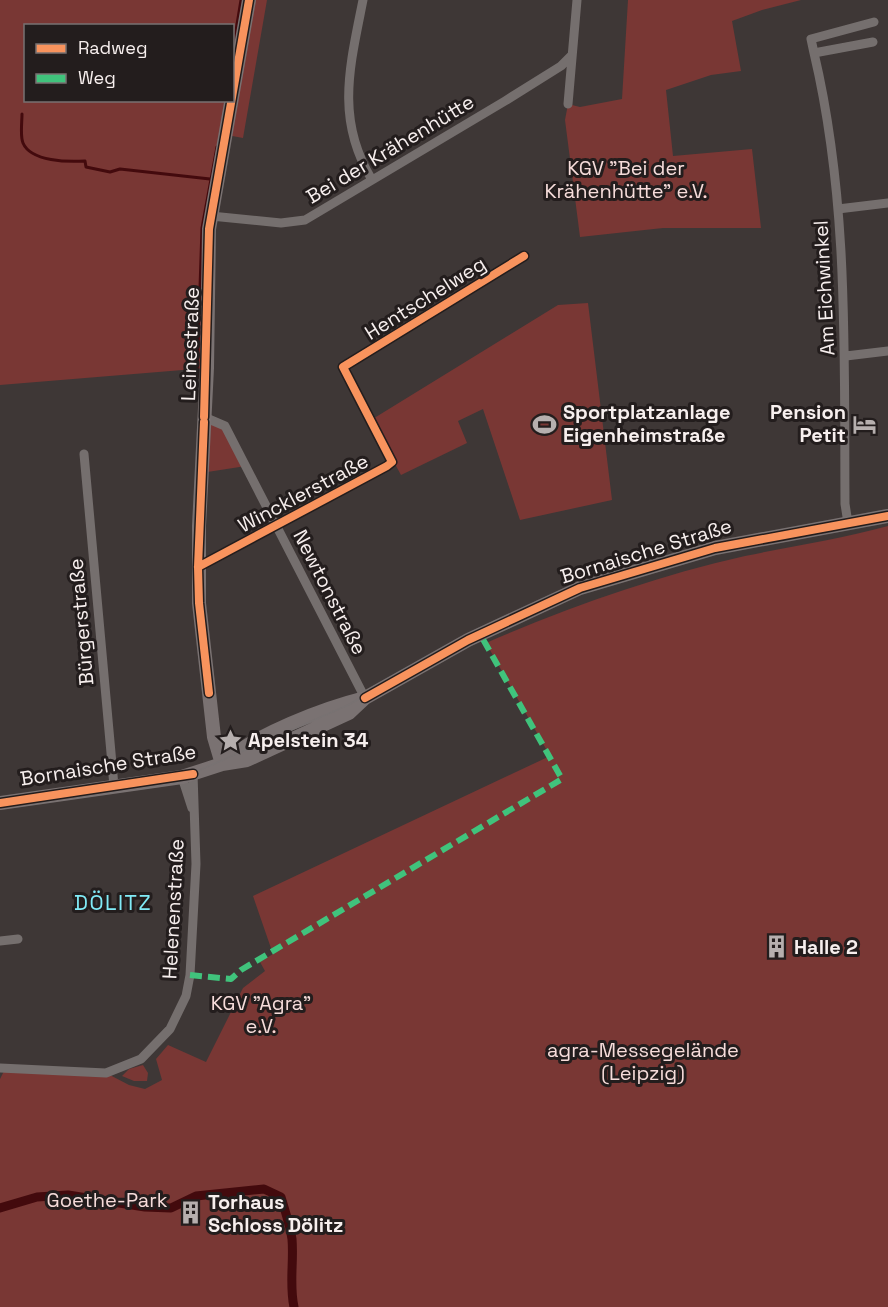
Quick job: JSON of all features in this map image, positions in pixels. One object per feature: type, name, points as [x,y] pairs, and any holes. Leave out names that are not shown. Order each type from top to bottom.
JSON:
[{"type":"main road","name":"Leinestraße","points":[[234,85],[249,0]]},
{"type":"main road","name":"Leinestraße","points":[[222,764],[214,737],[199,603],[198,567],[211,216],[231,102]]},
{"type":"main road","name":"Bornaische Straße","points":[[0,803],[188,776],[222,764],[247,760],[349,713],[365,698],[468,640],[580,588],[711,549],[888,516]]},
{"type":"street","points":[[363,0],[349,79],[347,111],[356,150],[372,180]]},
{"type":"street","points":[[568,104],[577,0]]},
{"type":"street","points":[[873,42],[814,53],[811,39],[874,22]]},
{"type":"street","name":"Am Eichwinkel","points":[[814,53],[833,162],[838,209],[846,356],[845,504],[848,524]]},
{"type":"street","name":"Bei der Krähenhütte","points":[[211,216],[219,219],[296,222],[313,216],[561,66],[571,56]]},
{"type":"street","points":[[838,209],[888,203]]},
{"type":"street","name":"Hentschelweg","points":[[343,368],[524,256]]},
{"type":"street","points":[[846,356],[888,351]]},
{"type":"street","name":"Wincklerstraße","points":[[198,567],[392,462],[343,368]]},
{"type":"street","name":"Newtonstraße","points":[[204,417],[225,426],[365,698]]},
{"type":"street","name":"Bürgerstraße","points":[[84,454],[114,786]]},
{"type":"street","name":"Helenenstraße","points":[[2,1069],[106,1072],[123,1068],[150,1052],[170,1029],[186,996],[190,975],[196,864],[196,815],[188,776]]},
{"type":"street","points":[[0,941],[18,939]]},
{"type":"street","points":[[0,1079],[2,1069]]},
{"type":"green space","points":[[0,0],[267,0],[243,138],[227,135],[211,216],[207,368],[0,385]]},
{"type":"green space","name":"KGV \"Bei der Krähenhütte\" e.V.","points":[[628,0],[801,0],[732,21],[741,71],[711,75],[666,90],[673,156],[752,149],[761,228],[663,228],[580,237],[565,120],[568,104],[580,107],[622,99]]},
{"type":"green space","points":[[588,303],[612,500],[520,520],[483,409],[458,421],[467,443],[401,475],[371,420],[558,305]]},
{"type":"green space","points":[[204,417],[225,426],[246,466],[201,473]]},
{"type":"green space","name":"agra-Messegelände (Leipzig)","points":[[888,526],[888,1307],[0,1307],[0,1079],[5,1069],[106,1073],[129,1085],[145,1089],[162,1080],[156,1059],[168,1045],[206,1062],[243,988],[265,971],[260,962],[273,954],[253,896],[550,756],[486,643],[581,605],[679,573],[745,556],[835,539]]},
{"type":"green space","points":[[143,1065],[148,1073],[147,1081],[134,1081],[122,1076],[129,1069]]},
{"type":"waterway","points":[[234,43],[241,0]]},
{"type":"waterway","points":[[22,114],[23,143],[27,149],[42,157],[60,161],[85,161],[86,167],[110,172],[120,169],[210,179]]},
{"type":"waterway","points":[[197,378],[202,228],[217,147]]},
{"type":"waterway","points":[[0,1208],[37,1197],[68,1195],[145,1207],[171,1208],[196,1196],[264,1189],[281,1197],[289,1223],[292,1239],[294,1307]]},
{"type":"tram line","points":[[0,802],[193,773],[346,706],[479,632],[583,584],[714,546],[888,514]]},
{"type":"marked path","points":[[190,975],[231,979],[241,970],[562,779],[480,634]]},
{"type":"cycle path","points":[[234,86],[249,0]]},
{"type":"cycle path","points":[[204,417],[209,229],[231,102]]},
{"type":"cycle path","points":[[198,567],[392,462],[343,367],[524,256]]},
{"type":"cycle path","points":[[204,422],[198,567],[199,603],[209,693]]},
{"type":"cycle path","points":[[365,698],[468,640],[580,588],[715,548],[888,516]]},
{"type":"cycle path","points":[[0,803],[193,774]]},
{"type":"place","name":"Sportplatzanlage Eigenheimstraße","points":[[545,424]]},
{"type":"place","name":"Pension Petit","points":[[864,424]]},
{"type":"place","name":"Apelstein 34","points":[[230,740]]},
{"type":"place","name":"Halle 2","points":[[776,947]]},
{"type":"place","name":"Torhaus Schloss Dölitz","points":[[190,1213]]},
{"type":"district","name":"DÖLITZ","points":[[113,903]]},
{"type":"park label","name":"KGV \"Agra\" e.V.","points":[[261,1014]]},
{"type":"park label","name":"Goethe-Park","points":[[107,1200]]}]
